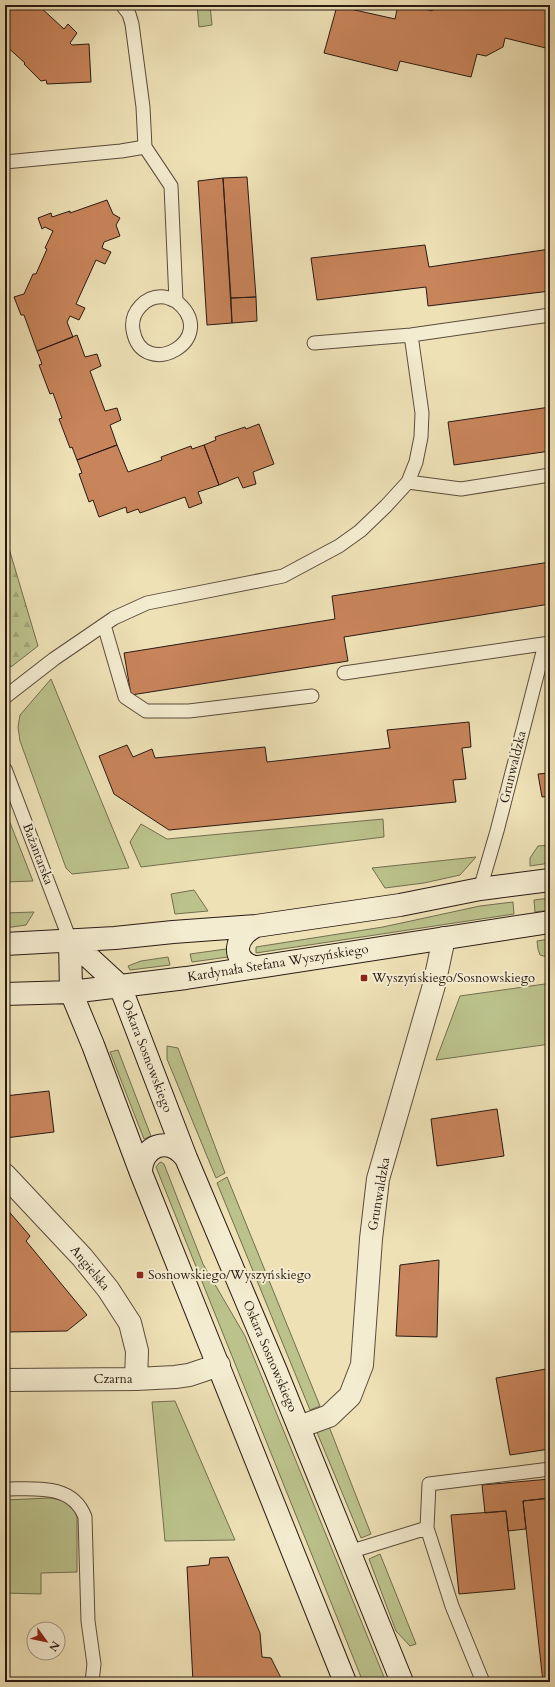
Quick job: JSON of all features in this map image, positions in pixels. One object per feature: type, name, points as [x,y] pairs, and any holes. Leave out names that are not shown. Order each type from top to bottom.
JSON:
[{"type":"street","points":[[5,944],[115,938],[256,926],[400,905],[480,889],[550,880]]},
{"type":"street","name":"Kardynała Stefana Wyszyńskiego","points":[[5,994],[71,992],[120,986],[550,922]]},
{"type":"street","points":[[254,967],[246,964],[240,959],[238,951],[239,943],[243,935],[248,930],[256,926]]},
{"type":"street","name":"Grunwaldzka","points":[[299,1427],[329,1416],[350,1396],[362,1365],[370,1239],[378,1179],[434,985],[444,938]]},
{"type":"street","points":[[70,940],[120,986]]},
{"type":"street","points":[[70,940],[71,992],[93,1044],[141,1174],[219,1365],[345,1682]]},
{"type":"street","name":"Oskara Sosnowskiego","points":[[120,986],[186,1158],[299,1427],[402,1682]]},
{"type":"street","points":[[141,1174],[144,1159],[148,1153],[160,1146],[175,1147],[186,1158]]},
{"type":"street","name":"Angielska","points":[[5,1175],[82,1257],[108,1289],[130,1323],[137,1351],[136,1379]]},
{"type":"street","name":"Czarna","points":[[5,1380],[136,1379],[189,1375],[219,1365]]},
{"type":"lane","points":[[122,5],[129,14],[132,24],[143,108],[145,147],[171,186],[176,301]]},
{"type":"lane","points":[[5,162],[121,151],[145,147]]},
{"type":"lane","points":[[165,297],[176,301],[184,307],[190,325],[189,335],[184,344],[167,354],[158,354],[144,349],[134,337],[132,325],[135,313],[142,304],[153,298],[165,297]]},
{"type":"lane","points":[[314,343],[411,335],[550,315]]},
{"type":"lane","points":[[5,697],[54,659],[114,618],[147,603],[283,576],[339,546],[354,535],[386,506],[408,482],[416,462],[422,437],[422,413],[411,335]]},
{"type":"lane","points":[[408,482],[462,489],[550,475]]},
{"type":"lane","points":[[104,625],[125,697],[146,711],[189,711],[312,696]]},
{"type":"lane","points":[[344,672],[548,644]]},
{"type":"lane","name":"Grunwaldzka","points":[[480,889],[548,644]]},
{"type":"lane","name":"Bażantarska","points":[[5,769],[70,940]]},
{"type":"lane","points":[[483,1682],[452,1606],[427,1528],[429,1484],[550,1469]]},
{"type":"lane","points":[[5,1489],[50,1489],[70,1496],[81,1508],[84,1517],[88,1621],[94,1664],[92,1682]]},
{"type":"lane","points":[[349,1552],[427,1528]]},
{"type":"green space","points":[[197,5],[210,5],[212,25],[199,27]]},
{"type":"green space","points":[[5,535],[38,646],[11,667],[5,657]]},
{"type":"green space","points":[[51,679],[129,868],[72,874],[66,868],[20,741],[18,727],[20,715]]},
{"type":"green space","points":[[5,810],[33,881],[5,882]]},
{"type":"green space","points":[[383,819],[384,837],[141,867],[130,842],[141,824],[167,839]]},
{"type":"green space","points":[[550,845],[550,863],[530,866],[530,858],[538,846]]},
{"type":"green space","points":[[476,857],[460,875],[424,883],[385,888],[372,868]]},
{"type":"green space","points":[[194,890],[208,911],[175,914],[171,894]]},
{"type":"green space","points":[[550,898],[550,910],[535,912],[534,900]]},
{"type":"green space","points":[[513,902],[514,914],[256,953],[256,947],[383,927],[480,906]]},
{"type":"green space","points":[[34,912],[26,925],[5,928],[5,913]]},
{"type":"green space","points":[[550,939],[550,958],[540,955],[537,941]]},
{"type":"green space","points":[[226,949],[230,952],[228,957],[192,962],[190,954]]},
{"type":"green space","points":[[168,957],[170,965],[130,970],[128,966],[141,961]]},
{"type":"green space","points":[[545,984],[550,986],[550,1044],[436,1060],[460,996]]},
{"type":"green space","points":[[167,1046],[178,1048],[225,1173],[216,1178],[167,1059]]},
{"type":"green space","points":[[118,1050],[151,1136],[144,1139],[110,1052]]},
{"type":"green space","points":[[161,1162],[164,1164],[203,1264],[245,1336],[386,1682],[363,1682],[156,1167]]},
{"type":"green space","points":[[227,1177],[320,1406],[310,1410],[217,1183]]},
{"type":"green space","points":[[175,1401],[235,1540],[165,1541],[152,1402]]},
{"type":"green space","points":[[328,1424],[371,1534],[361,1538],[316,1430]]},
{"type":"green space","points":[[50,1498],[70,1505],[77,1517],[77,1572],[41,1573],[41,1594],[5,1593],[5,1500]]},
{"type":"green space","points":[[380,1554],[416,1644],[410,1646],[396,1631],[369,1559]]},
{"type":"building","points":[[5,5],[38,5],[64,29],[68,24],[77,33],[70,43],[72,45],[89,44],[91,82],[47,84],[46,80],[41,81],[24,64],[25,63],[5,45]]},
{"type":"building","points":[[398,5],[410,5],[432,11],[434,5],[550,5],[550,49],[505,38],[503,47],[486,56],[477,54],[471,77],[400,61],[397,71],[324,53],[337,6],[395,19]]},
{"type":"building","points":[[247,177],[256,297],[231,298],[223,178]]},
{"type":"building","points":[[223,178],[232,323],[207,325],[198,181]]},
{"type":"building","points":[[107,200],[113,214],[120,218],[116,225],[120,236],[104,242],[102,248],[111,252],[105,264],[96,260],[76,304],[85,308],[79,320],[70,316],[67,322],[73,337],[37,351],[24,315],[21,315],[14,297],[24,294],[33,274],[36,274],[53,231],[45,227],[42,229],[38,218],[51,213],[52,217],[70,211],[70,213]]},
{"type":"building","points":[[425,245],[429,267],[550,249],[550,291],[428,306],[426,287],[317,300],[311,258]]},
{"type":"building","points":[[256,297],[257,321],[232,323],[231,298]]},
{"type":"building","points":[[77,335],[85,357],[97,354],[101,366],[90,371],[105,411],[117,408],[121,420],[110,425],[117,445],[77,460],[72,447],[70,448],[59,419],[62,418],[53,393],[50,394],[39,365],[42,364],[37,351]]},
{"type":"building","points":[[550,407],[550,451],[454,465],[448,422]]},
{"type":"building","points":[[259,424],[274,464],[253,472],[256,484],[243,488],[238,477],[219,485],[204,445],[216,440],[215,437]]},
{"type":"building","points":[[117,445],[128,472],[162,460],[161,457],[191,446],[192,449],[204,445],[219,485],[198,492],[202,503],[189,508],[185,497],[140,513],[138,509],[127,513],[126,507],[99,517],[93,500],[89,502],[79,474],[82,473],[77,460]]},
{"type":"building","points":[[550,562],[550,604],[344,637],[348,661],[131,695],[124,653],[335,619],[332,596]]},
{"type":"building","points":[[469,722],[471,747],[462,748],[466,779],[453,780],[456,802],[169,830],[114,794],[99,756],[127,745],[133,757],[152,749],[155,758],[265,747],[267,762],[390,748],[387,730]]},
{"type":"building","points":[[550,773],[550,796],[542,797],[538,774]]},
{"type":"building","points":[[49,1091],[54,1132],[5,1138],[5,1096]]},
{"type":"building","points":[[497,1109],[504,1156],[437,1166],[431,1119]]},
{"type":"building","points":[[5,1207],[30,1236],[26,1241],[87,1315],[67,1331],[5,1332]]},
{"type":"building","points":[[439,1260],[437,1337],[396,1336],[400,1265]]},
{"type":"building","points":[[546,1369],[550,1392],[550,1449],[510,1455],[496,1378]]},
{"type":"building","points":[[550,1479],[550,1498],[523,1501],[526,1529],[508,1531],[506,1511],[485,1513],[482,1485]]},
{"type":"building","points":[[550,1498],[550,1682],[543,1682],[523,1501]]},
{"type":"building","points":[[506,1511],[515,1589],[459,1594],[451,1515]]},
{"type":"building","points":[[228,1557],[260,1633],[262,1657],[271,1658],[283,1682],[193,1682],[187,1567],[209,1565],[210,1558]]},
{"type":"place","name":"Wyszyńskiego/Sosnowskiego","points":[[364,978]]},
{"type":"place","name":"Sosnowskiego/Wyszyńskiego","points":[[140,1275]]}]
